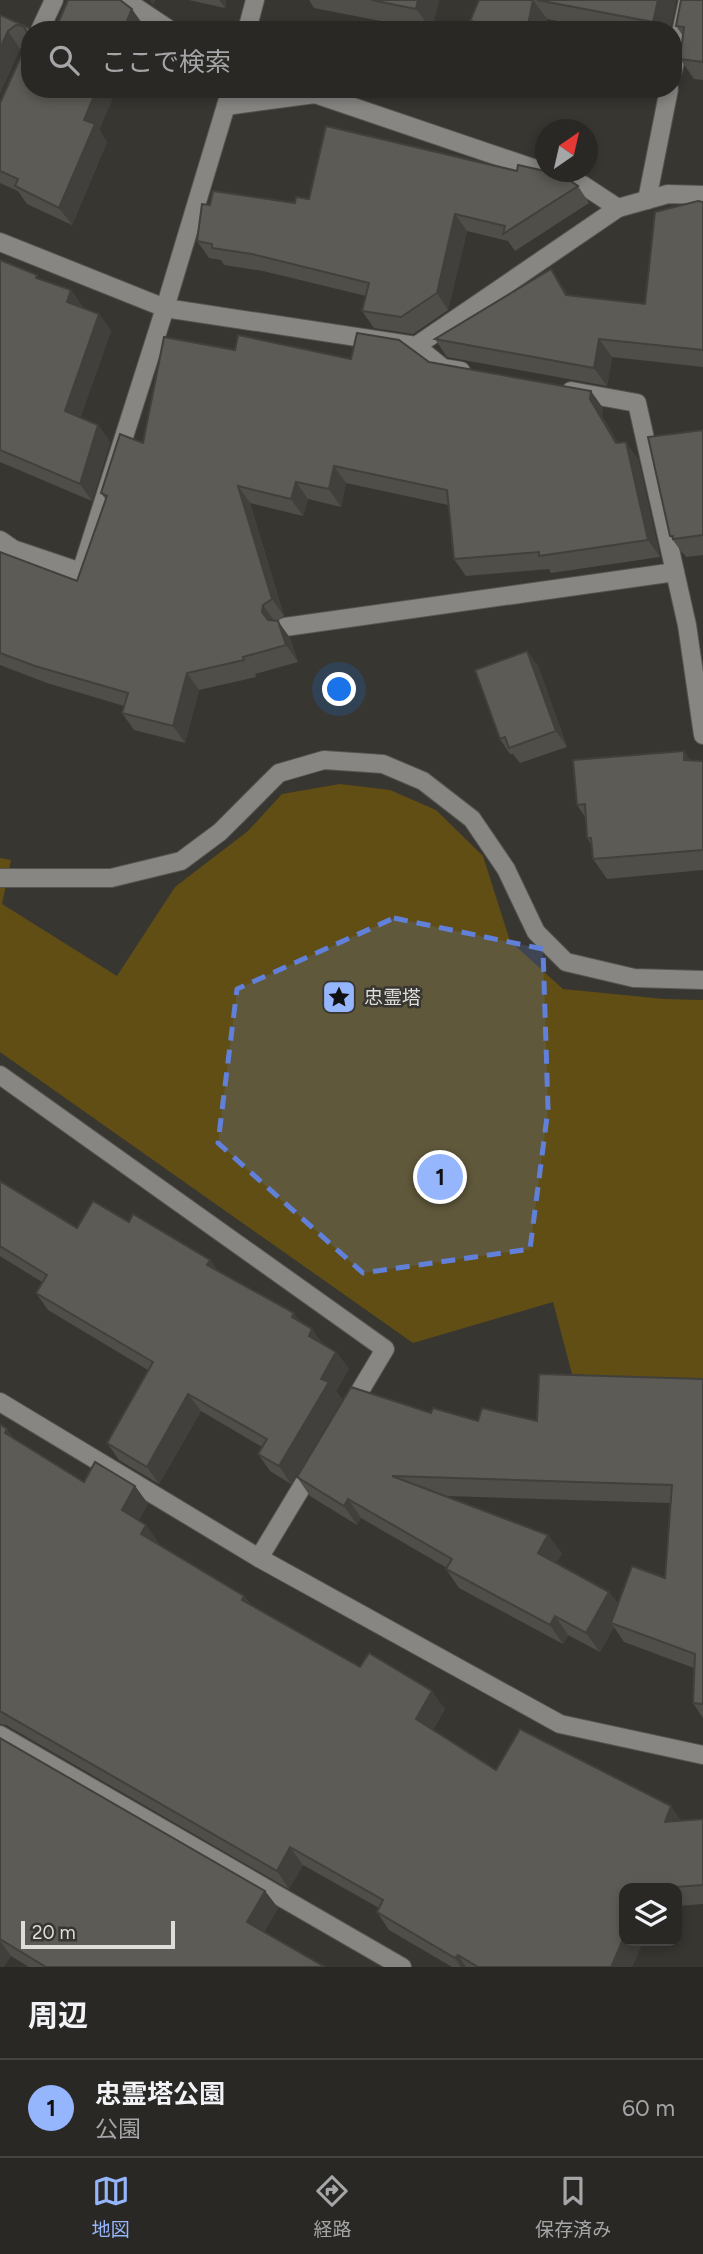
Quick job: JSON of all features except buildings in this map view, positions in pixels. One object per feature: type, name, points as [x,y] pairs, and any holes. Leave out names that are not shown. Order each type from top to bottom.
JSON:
[{"type":"street","points":[[44,21],[54,0]]},
{"type":"street","points":[[125,0],[156,21]]},
{"type":"street","points":[[249,21],[255,0]]},
{"type":"street","points":[[682,28],[688,0]]},
{"type":"street","points":[[0,540],[13,549],[81,572],[229,98]]},
{"type":"street","points":[[327,98],[583,185],[618,208]]},
{"type":"street","points":[[647,200],[667,98]]},
{"type":"street","points":[[416,346],[618,208],[668,194],[703,195]]},
{"type":"street","points":[[0,242],[165,308],[416,346],[443,368],[482,375]]},
{"type":"street","points":[[560,389],[637,403],[687,625],[703,735]]},
{"type":"street","points":[[285,627],[675,572]]},
{"type":"street","points":[[0,878],[110,877],[181,861],[219,832],[279,773],[324,760],[383,764],[423,781],[472,819],[506,869],[536,932],[566,962],[634,978],[703,980]]},
{"type":"street","points":[[0,1075],[386,1349],[336,1430]]},
{"type":"street","points":[[0,1402],[259,1558],[560,1724],[703,1755]]},
{"type":"street","points":[[259,1558],[322,1453]]},
{"type":"street","points":[[0,1735],[402,1967]]},
{"type":"highlighted area","points":[[394,918],[543,949],[548,1109],[530,1249],[363,1273],[218,1143],[237,989]]},
{"type":"shaded area","points":[[340,784],[390,790],[436,810],[483,856],[510,941],[563,989],[703,1000],[703,1383],[572,1374],[553,1302],[413,1343],[0,1052],[0,858],[11,860],[2,904],[117,976],[175,887],[248,831],[282,794]]},
{"type":"place","name":"忠霊塔","points":[[339,997]]},
{"type":"place","name":"忠霊塔公園","points":[[440,1177]]}]
